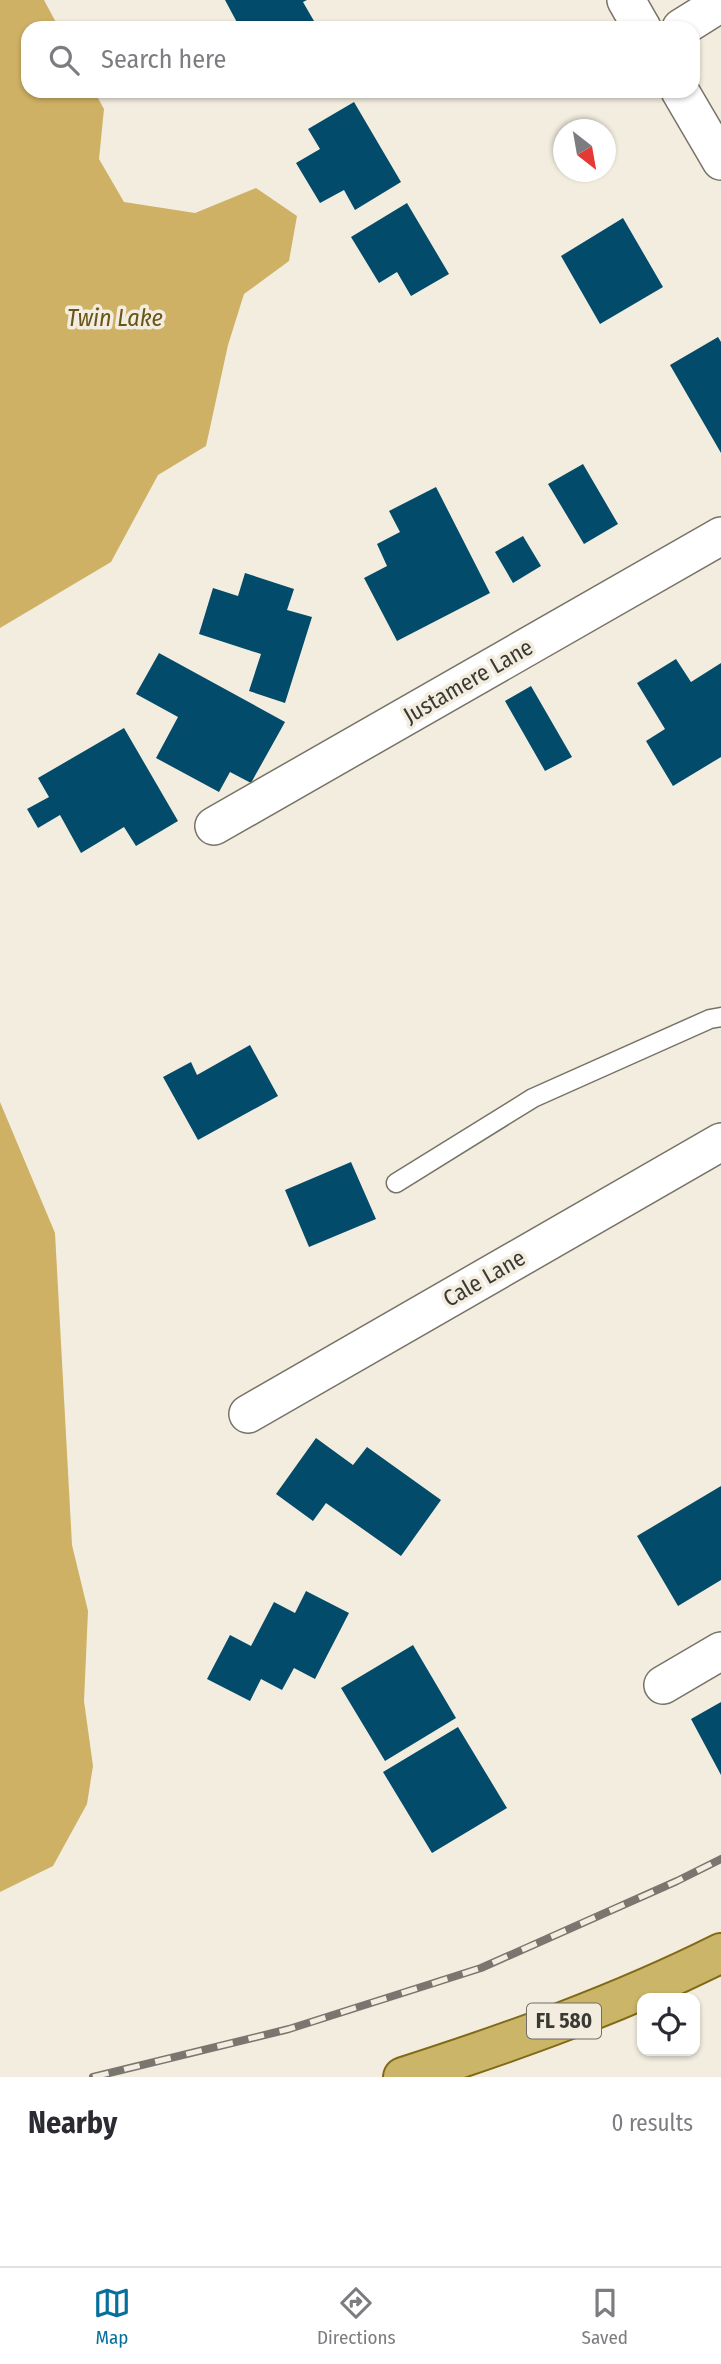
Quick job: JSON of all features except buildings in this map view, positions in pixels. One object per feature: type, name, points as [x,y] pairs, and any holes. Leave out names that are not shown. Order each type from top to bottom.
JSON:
[{"type":"main road","name":"FL 580","points":[[403,2077],[498,2046],[644,1990],[721,1953]]},
{"type":"street","points":[[626,0],[638,21]]},
{"type":"street","points":[[692,21],[721,3]]},
{"type":"street","points":[[684,98],[721,161]]},
{"type":"street","name":"Justamere Lane","points":[[215,826],[721,536]]},
{"type":"street","name":"Cale Lane","points":[[248,1414],[721,1142]]},
{"type":"street","points":[[663,1685],[721,1651]]},
{"type":"lane","points":[[396,1183],[533,1098],[710,1019],[721,1017]]},
{"type":"water","name":"Twin Lake","points":[[0,0],[44,0],[55,21],[21,21],[21,98],[98,98],[104,109],[99,159],[124,202],[195,213],[256,188],[297,216],[289,261],[244,294],[228,345],[206,446],[158,475],[111,562],[0,628]]},
{"type":"water","points":[[0,1102],[55,1233],[72,1545],[88,1611],[84,1701],[93,1766],[87,1804],[53,1866],[0,1892]]},
{"type":"railway","points":[[93,2077],[289,2029],[481,1968],[721,1859]]}]
